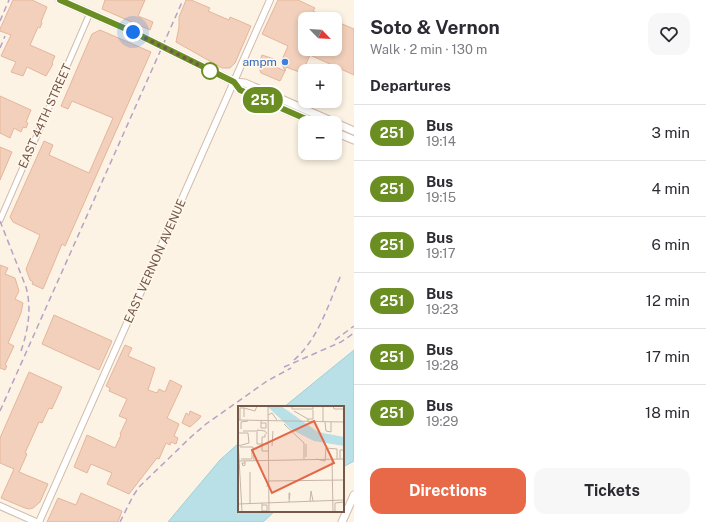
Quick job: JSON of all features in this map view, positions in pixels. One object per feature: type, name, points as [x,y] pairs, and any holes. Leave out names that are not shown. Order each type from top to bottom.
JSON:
[{"type":"main road","points":[[60,0],[133,32],[234,82],[245,83],[351,129],[343,136],[354,140]]},
{"type":"main road","points":[[234,82],[240,90],[299,116]]},
{"type":"main road","points":[[342,522],[354,495]]},
{"type":"street","name":"EAST VERNON AVENUE","points":[[38,522],[270,0]]},
{"type":"street","name":"EAST 44TH STREET","points":[[0,220],[90,13]]},
{"type":"street","points":[[0,506],[38,522]]},
{"type":"water","points":[[354,350],[354,461],[344,466],[344,406],[285,406]]},
{"type":"water","points":[[238,444],[238,512],[274,512],[263,522],[168,522],[220,460]]},
{"type":"building","points":[[13,0],[32,0],[47,7],[40,28],[38,27],[30,45],[55,56],[52,63],[53,64],[46,76],[27,67],[23,76],[11,72],[16,62],[1,56],[11,35],[0,31],[0,29]]},
{"type":"building","points":[[105,0],[145,0],[138,16],[153,22],[150,30],[102,9]]},
{"type":"building","points":[[186,0],[191,0],[210,8],[208,11],[229,20],[230,17],[251,26],[235,63],[230,68],[222,68],[176,42],[179,17]]},
{"type":"building","points":[[278,0],[298,0],[315,8],[313,11],[315,12],[298,12],[298,56],[310,56],[306,64],[298,64],[298,72],[286,67],[285,71],[281,62],[288,46],[262,34]]},
{"type":"building","points":[[342,24],[354,29],[354,75],[342,70],[342,64],[330,64],[312,56],[342,56]]},
{"type":"building","points":[[100,30],[151,52],[65,246],[62,244],[43,289],[32,284],[33,282],[30,280],[26,269],[40,235],[13,222],[10,217],[44,141],[53,145],[49,155],[89,173],[113,118],[72,101],[68,109],[61,106],[92,34]]},
{"type":"building","points":[[262,55],[274,59],[271,65],[285,71],[280,81],[261,73],[258,65]]},
{"type":"building","points":[[0,96],[31,110],[26,122],[28,123],[26,128],[23,127],[21,132],[14,128],[10,138],[0,133]]},
{"type":"building","points":[[0,147],[12,152],[0,180]]},
{"type":"building","points":[[0,265],[8,268],[5,274],[15,278],[19,291],[15,299],[23,303],[21,313],[8,343],[14,346],[5,365],[7,366],[5,370],[0,368]]},
{"type":"building","points":[[54,315],[112,341],[99,370],[42,344]]},
{"type":"building","points":[[125,345],[132,348],[128,356],[155,368],[148,390],[157,393],[159,389],[165,392],[170,380],[182,386],[167,418],[179,424],[174,436],[178,438],[176,444],[171,442],[170,445],[166,443],[159,459],[157,458],[129,494],[107,484],[112,473],[91,464],[87,473],[74,467],[87,435],[115,448],[121,435],[120,434],[127,419],[119,416],[127,399],[109,391],[110,388],[106,386]]},
{"type":"building","points":[[29,372],[62,387],[52,409],[49,408],[42,423],[39,422],[25,453],[27,454],[19,472],[48,484],[40,502],[33,508],[29,509],[1,498],[14,469],[0,463],[0,438]]},
{"type":"building","points":[[190,411],[201,416],[190,427],[182,423],[186,413],[189,415]]},
{"type":"building","points":[[81,493],[122,511],[118,522],[47,522],[58,498],[76,505]]},
{"type":"railway","points":[[0,21],[9,0]]},
{"type":"railway","points":[[0,411],[183,0]]},
{"type":"railway","points":[[0,48],[5,36]]},
{"type":"railway","points":[[0,221],[28,295],[29,311],[26,335],[21,351]]},
{"type":"railway","points":[[294,360],[310,342],[322,320],[341,275]]},
{"type":"railway","points":[[335,340],[354,326]]},
{"type":"railway","points":[[284,367],[341,342],[354,333]]},
{"type":"railway","points":[[120,522],[139,487],[192,436],[206,424],[267,381],[291,368]]},
{"type":"bus line","name":"251","points":[[60,0],[133,32],[234,82],[240,90],[299,116]]},
{"type":"place","name":"ampm","points":[[285,62]]},
{"type":"route","points":[[133,32],[217,74],[210,71]]}]
